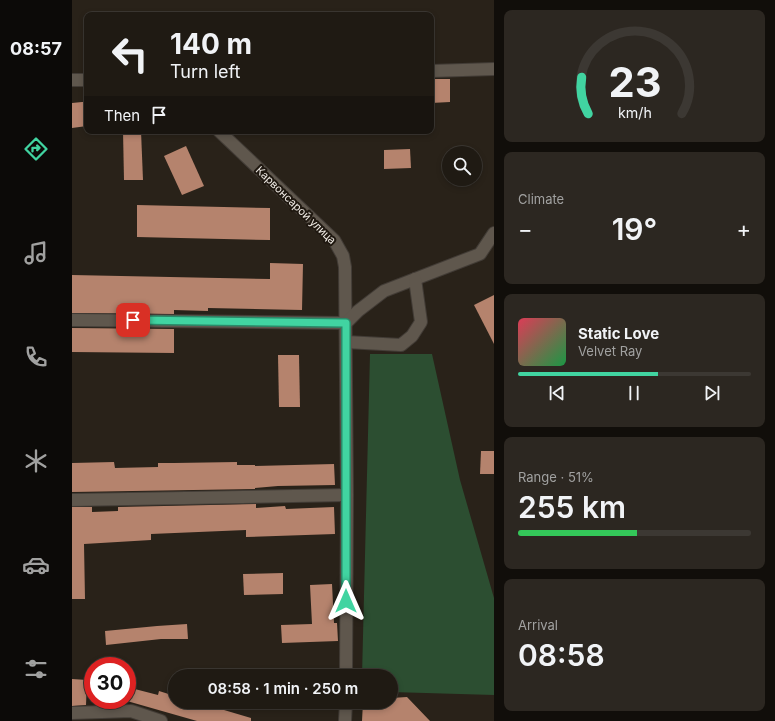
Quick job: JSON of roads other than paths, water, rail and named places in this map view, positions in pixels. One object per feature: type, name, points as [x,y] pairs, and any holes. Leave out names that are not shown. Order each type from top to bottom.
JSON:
[{"type":"street","points":[[434,71],[494,69]]},
{"type":"street","points":[[72,80],[84,80]]},
{"type":"street","name":"Карвонсарой улица","points":[[222,134],[334,240],[343,256],[345,267],[346,323],[346,669]]},
{"type":"street","points":[[72,320],[346,323],[358,311],[384,291],[480,254],[494,233]]},
{"type":"street","points":[[346,342],[401,345],[412,336],[421,322],[415,279]]},
{"type":"street","points":[[72,500],[347,495]]},
{"type":"street","points":[[345,721],[346,709]]},
{"type":"street","points":[[72,713],[131,711],[161,721]]}]
